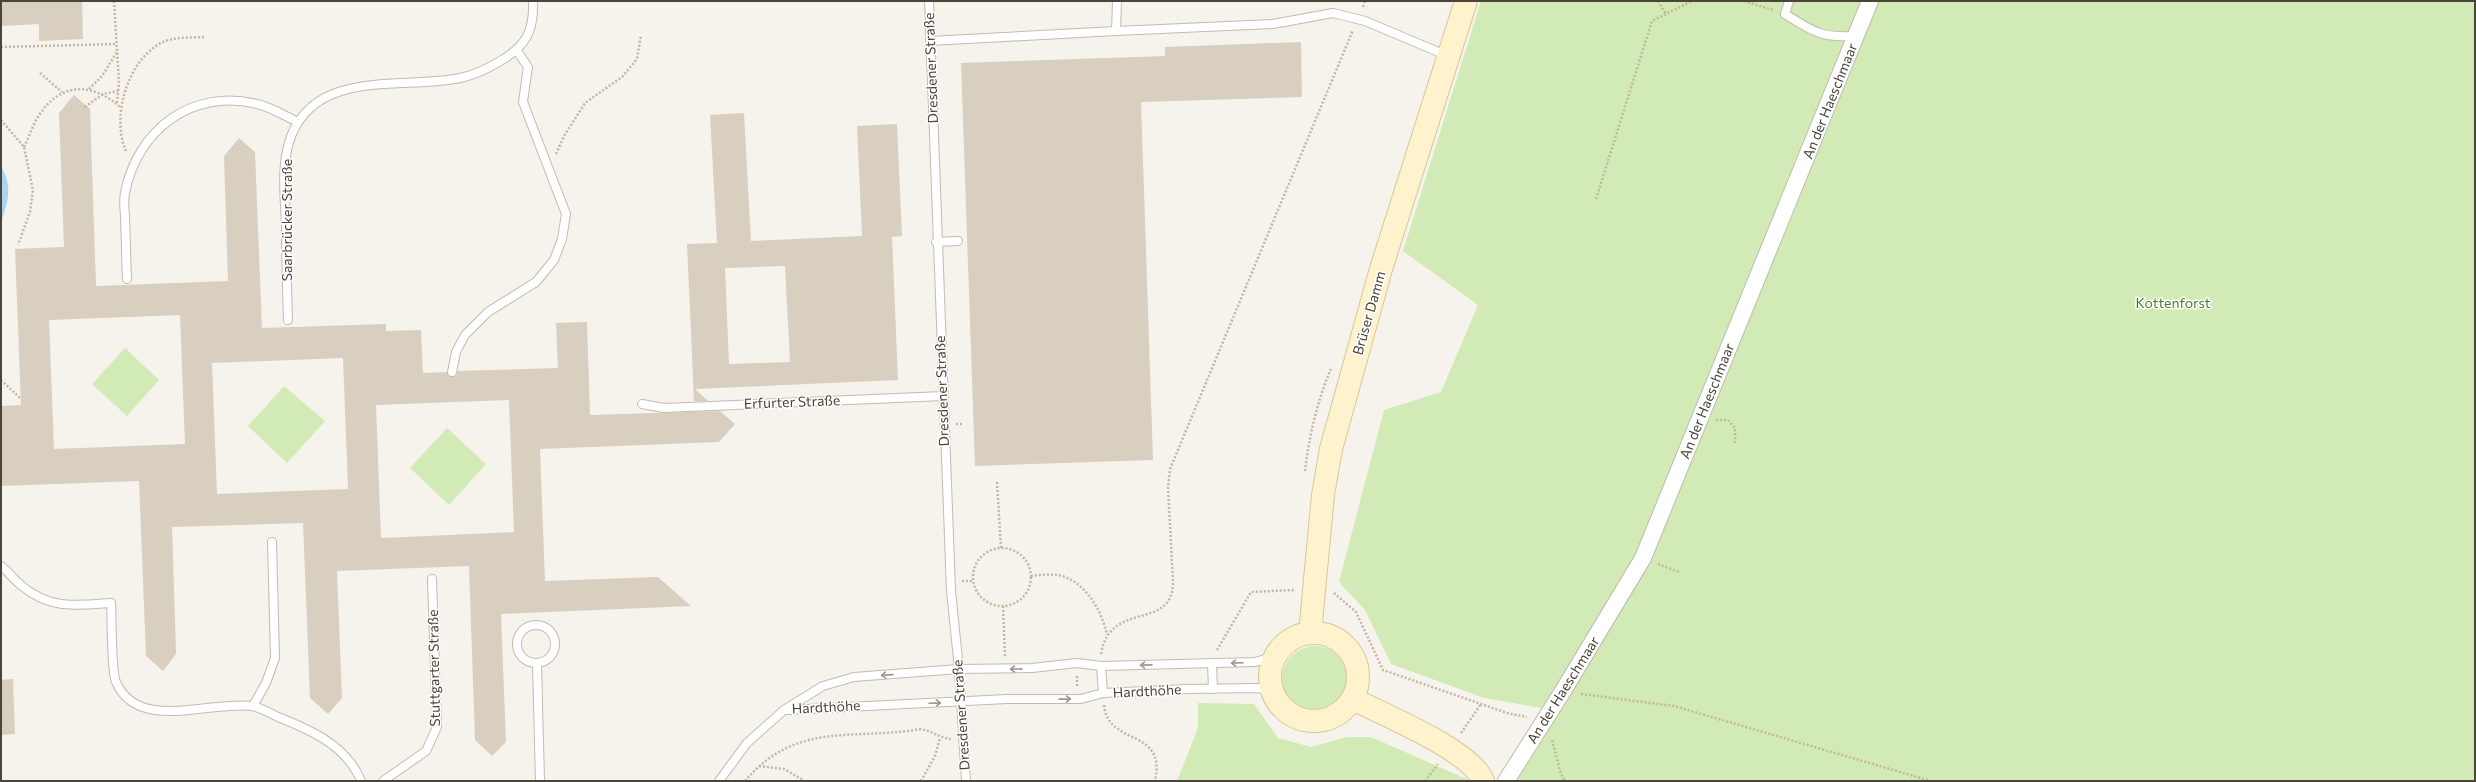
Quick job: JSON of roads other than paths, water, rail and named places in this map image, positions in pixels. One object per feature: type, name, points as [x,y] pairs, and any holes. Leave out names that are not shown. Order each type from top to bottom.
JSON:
[{"type":"street","name":"Brüser Damm","points":[[1310,633],[1323,495],[1331,449],[1382,269],[1466,1]]},
{"type":"street","name":"An der Haeschmaar","points":[[1506,781],[1563,691],[1643,558],[1870,1]]},
{"type":"street","points":[[1310,633],[1326,634],[1340,641],[1351,653],[1358,667],[1358,684],[1353,699],[1345,709],[1335,717],[1323,721],[1310,722],[1297,718],[1286,712],[1277,702],[1272,690],[1270,673],[1275,656],[1284,645],[1296,637],[1310,633]]},
{"type":"street","points":[[1353,699],[1451,749],[1470,762],[1483,781]]},
{"type":"lane","name":"Saarbrücker Straße","points":[[288,320],[284,175],[288,146],[298,122],[324,98],[358,86],[461,78],[486,70],[517,51],[531,30],[534,18],[533,1]]},
{"type":"lane","name":"Dresdener Straße","points":[[928,1],[936,242],[951,591],[959,669],[966,781]]},
{"type":"lane","points":[[1116,31],[1117,1]]},
{"type":"lane","points":[[1790,1],[1785,14],[1816,34],[1827,37],[1856,36]]},
{"type":"lane","points":[[930,41],[1273,24],[1333,13],[1358,19],[1449,56]]},
{"type":"lane","points":[[452,372],[456,352],[465,335],[488,312],[536,282],[554,260],[562,239],[566,214],[523,102],[528,67],[517,51]]},
{"type":"lane","points":[[126,279],[125,194],[135,163],[149,141],[167,122],[187,108],[205,102],[232,100],[258,104],[298,122]]},
{"type":"lane","points":[[936,242],[958,241]]},
{"type":"lane","name":"Erfurter Straße","points":[[642,404],[664,408],[943,396]]},
{"type":"lane","points":[[252,706],[266,683],[274,658],[272,542]]},
{"type":"lane","points":[[2,568],[22,586],[43,600],[62,606],[111,603],[115,681],[125,696],[138,706],[155,711],[252,706],[311,730],[335,745],[356,767],[361,781]]},
{"type":"lane","name":"Stuttgarter Straße","points":[[384,781],[426,751],[437,728],[432,579]]},
{"type":"lane","points":[[533,624],[548,628],[555,639],[554,653],[549,659],[537,663],[525,660],[518,651],[517,644],[521,632],[533,624]]},
{"type":"lane","name":"Hardthöhe","points":[[784,710],[823,686],[854,677],[959,669],[1032,668],[1077,663],[1101,666],[1255,662],[1275,656]]},
{"type":"lane","points":[[537,663],[540,781]]},
{"type":"lane","points":[[1212,664],[1213,689]]},
{"type":"lane","points":[[1101,666],[1103,693]]},
{"type":"lane","name":"Hardthöhe","points":[[784,710],[815,707],[1076,699],[1103,693],[1256,688],[1272,690]]},
{"type":"lane","points":[[719,781],[747,743],[784,710]]},
{"type":"water","points":[[1,167],[7,180],[8,194],[6,208],[1,222]]},
{"type":"park label","name":"Kottenforst","points":[[2173,303]]}]
